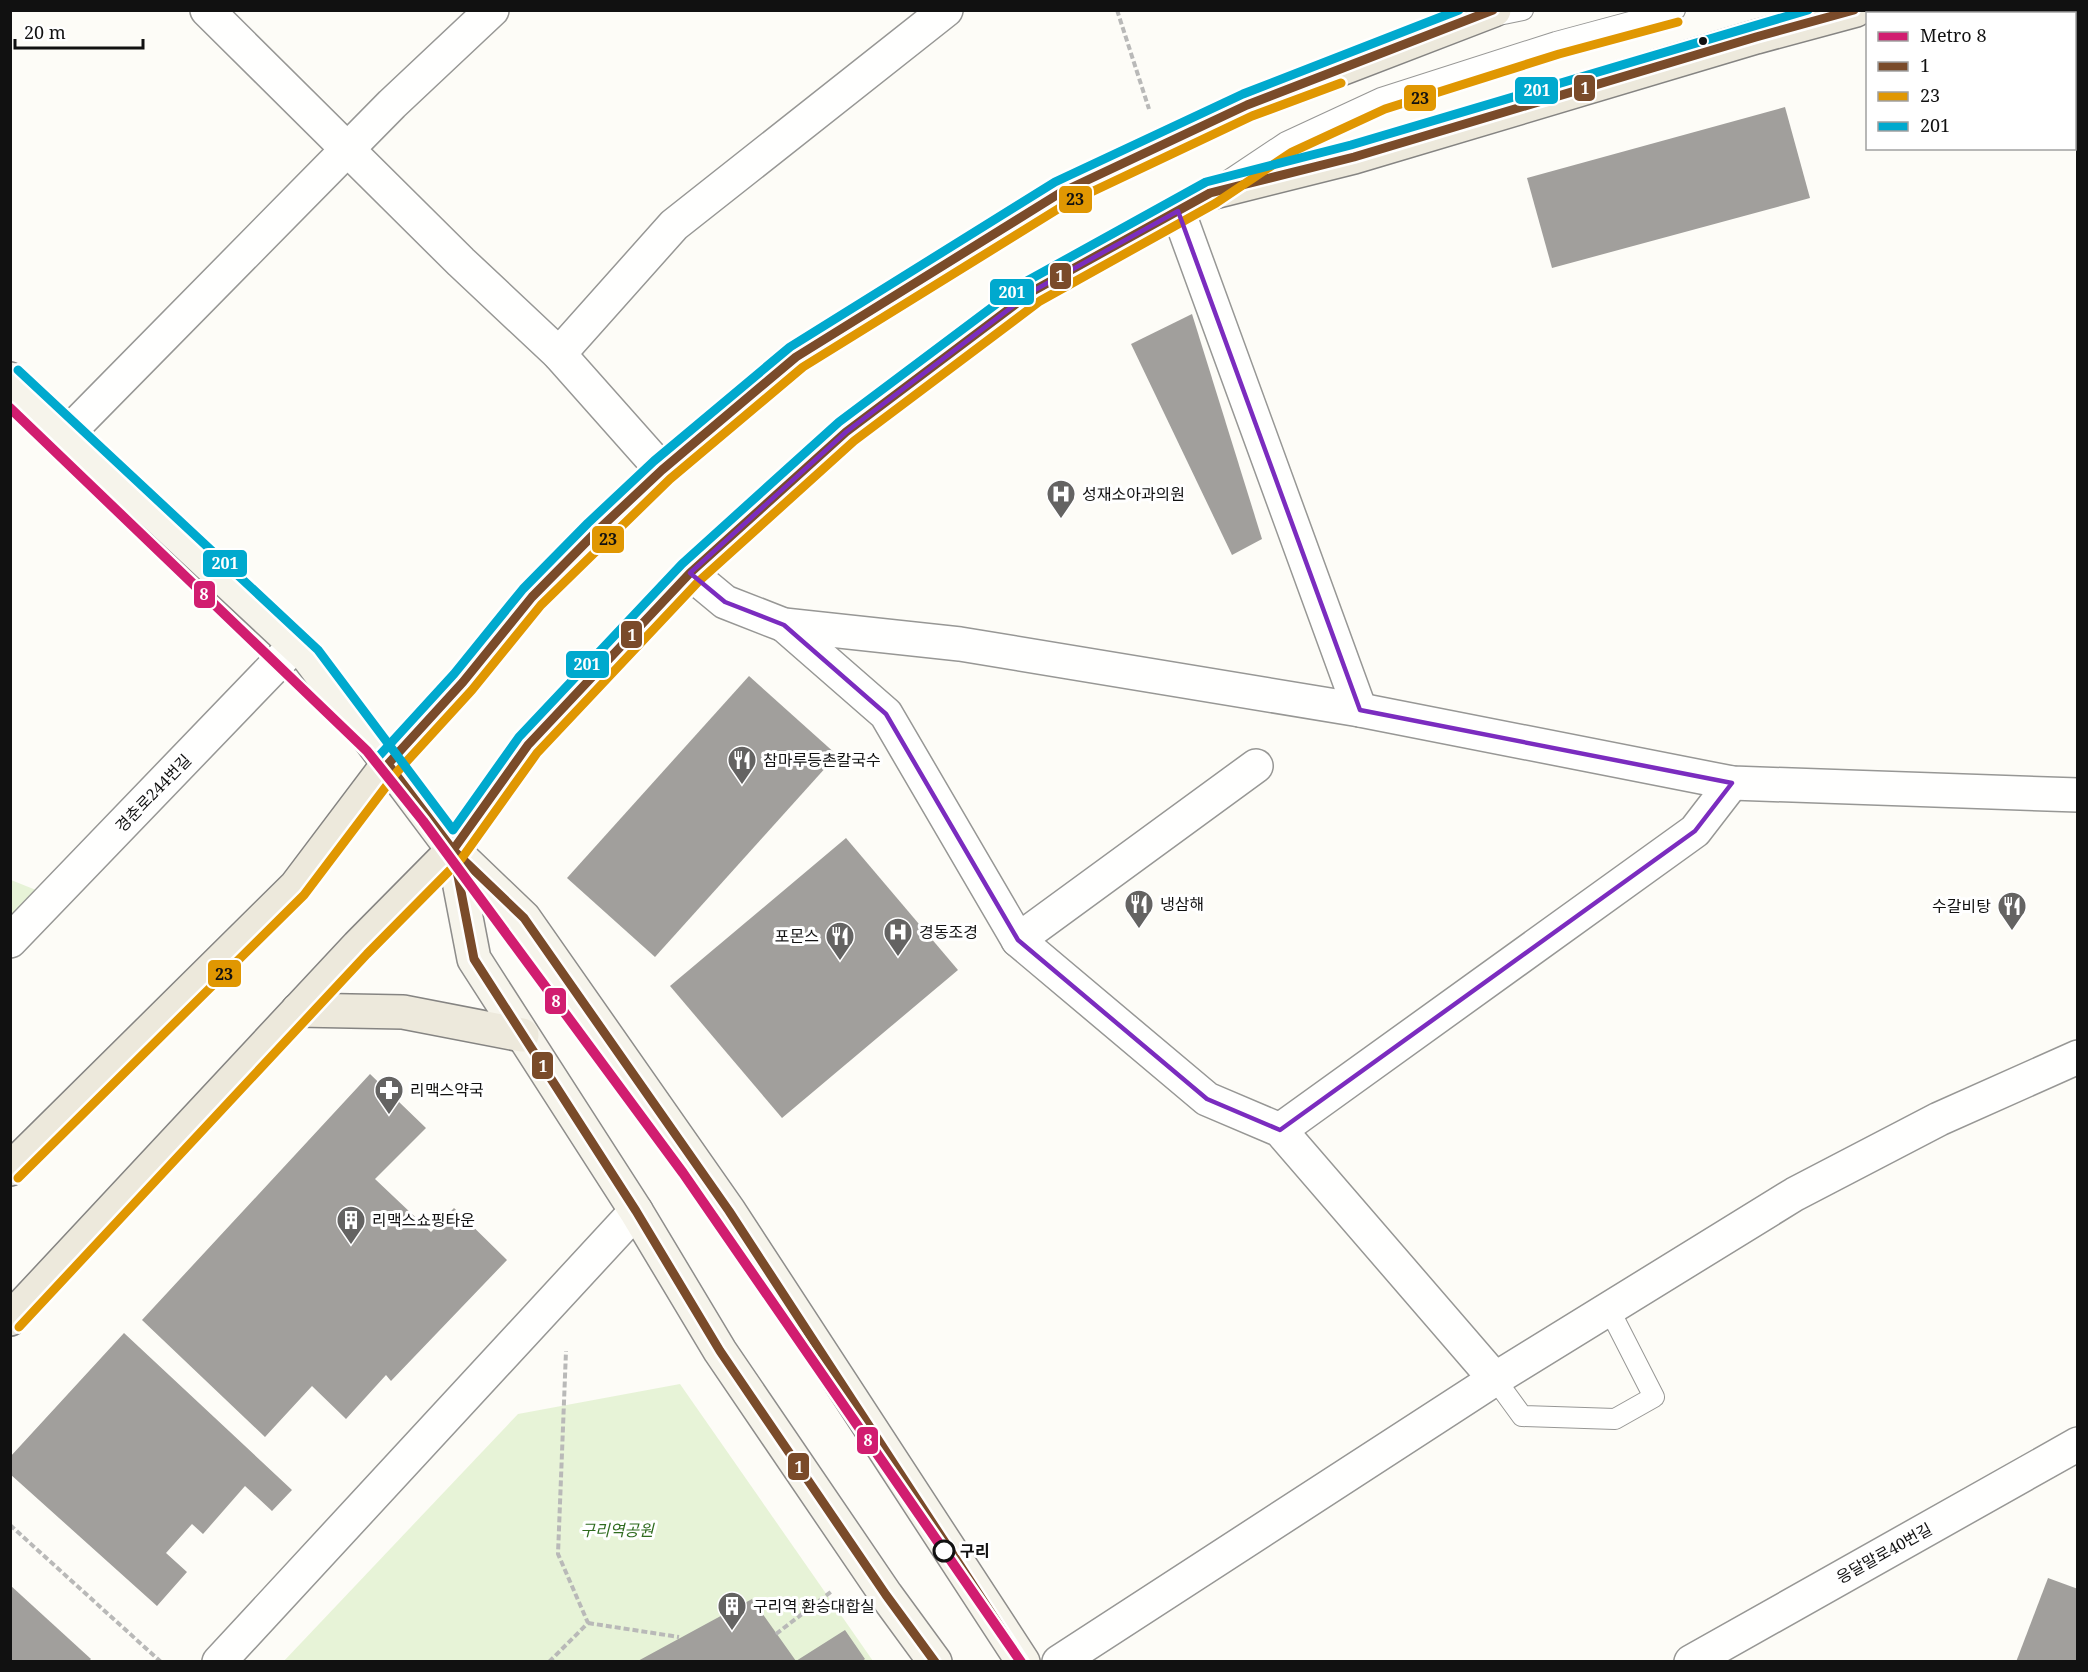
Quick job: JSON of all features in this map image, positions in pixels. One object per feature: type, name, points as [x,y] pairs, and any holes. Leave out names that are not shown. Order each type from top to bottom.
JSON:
[{"type":"main road","points":[[10,1169],[296,886],[388,764],[463,682],[532,597],[662,470],[796,357],[1060,193],[1161,143],[1247,105],[1368,61],[1458,22],[1494,10]]},
{"type":"main road","points":[[10,1319],[298,1010],[453,850],[528,745],[690,573],[846,432],[1033,291],[1210,193],[1354,157],[1756,37],[1856,10]]},
{"type":"main road","points":[[298,1010],[403,1012],[522,1035]]},
{"type":"street","points":[[68,433],[349,149],[492,10]]},
{"type":"street","points":[[559,354],[674,225],[946,10]]},
{"type":"street","points":[[223,16],[349,149],[461,262],[559,354],[662,470]]},
{"type":"street","points":[[1178,211],[1360,710]]},
{"type":"street","points":[[10,379],[309,658],[453,850],[531,928],[729,1211],[1023,1662]]},
{"type":"street","points":[[690,573],[724,602],[784,625],[960,644],[1360,710],[1732,783],[2078,795]]},
{"type":"street","points":[[784,625],[886,714],[1018,940],[1207,1099],[1280,1130],[1495,1380]]},
{"type":"street","name":"경춘로244번길","points":[[10,940],[295,645]]},
{"type":"street","points":[[1018,940],[1256,766]]},
{"type":"street","points":[[1280,1130],[1695,831],[1732,783]]},
{"type":"street","points":[[453,850],[474,959],[636,1211],[720,1351],[886,1595],[935,1662]]},
{"type":"street","points":[[1059,1662],[1495,1380],[1795,1194],[1939,1119],[2078,1057]]},
{"type":"street","points":[[219,1662],[636,1211]]},
{"type":"street","name":"응달말로40번길","points":[[1691,1662],[2078,1444]]},
{"type":"lane","points":[[1458,22],[1523,10]]},
{"type":"lane","points":[[1210,193],[1286,142],[1381,98],[1556,42],[1675,10]]},
{"type":"lane","points":[[1495,1380],[1522,1416],[1615,1419],[1654,1397],[1609,1309]]},
{"type":"path","points":[[1117,10],[1161,143]]},
{"type":"path","points":[[566,1351],[558,1554],[588,1623]]},
{"type":"path","points":[[10,1525],[161,1662]]},
{"type":"path","points":[[776,1634],[832,1591]]},
{"type":"path","points":[[588,1623],[679,1637]]},
{"type":"path","points":[[549,1662],[588,1623]]},
{"type":"highlighted area","points":[[1178,211],[1360,710],[1732,783],[1695,831],[1280,1130],[1207,1099],[1018,940],[886,714],[784,625],[725,602],[690,573],[846,432],[1033,291]]},
{"type":"green space","points":[[11,880],[36,890],[11,919]]},
{"type":"green space","name":"구리역공원","points":[[680,1384],[873,1661],[283,1662],[518,1414]]},
{"type":"building","points":[[1785,107],[1810,198],[1552,268],[1527,178]]},
{"type":"building","points":[[1192,314],[1262,539],[1232,555],[1131,344]]},
{"type":"building","points":[[749,676],[837,755],[655,957],[567,878]]},
{"type":"building","points":[[846,838],[958,970],[782,1118],[670,986]]},
{"type":"building","name":"리맥스쇼핑타운","points":[[370,1074],[426,1128],[375,1179],[431,1232],[454,1208],[507,1260],[391,1381],[386,1375],[346,1419],[312,1386],[265,1437],[142,1320]]},
{"type":"building","points":[[124,1333],[292,1490],[272,1511],[245,1486],[203,1534],[192,1524],[166,1553],[187,1572],[157,1606],[10,1474],[10,1457]]},
{"type":"building","points":[[2048,1578],[2078,1589],[2078,1662],[2016,1662]]},
{"type":"building","points":[[10,1585],[91,1659],[88,1662],[10,1662]]},
{"type":"building","name":"구리역 환승대합실","points":[[752,1599],[796,1661],[845,1630],[865,1659],[861,1662],[636,1662]]},
{"type":"metro line","name":"8","points":[[10,408],[367,751],[423,821],[683,1173],[1021,1662]]},
{"type":"transit line","name":"201","points":[[379,756],[454,674],[523,589],[588,523],[654,461],[790,347],[1055,182],[1243,94],[1459,10]]},
{"type":"transit line","name":"1","points":[[1023,1662],[729,1211],[524,918],[453,850],[388,764],[463,682],[532,597],[597,531],[662,470],[796,357],[1060,193],[1247,105],[1493,10]]},
{"type":"transit line","name":"201","points":[[18,370],[318,650],[453,830],[519,737],[682,564],[839,422],[1027,281],[1206,182],[1351,145],[1808,10]]},
{"type":"transit line","name":"1","points":[[453,850],[528,745],[690,573],[846,432],[1033,291],[1210,193],[1354,157],[1854,10]]},
{"type":"transit line","name":"23","points":[[19,1327],[367,954],[462,858],[537,753],[698,582],[854,441],[1040,301],[1216,203],[1292,152],[1385,109],[1559,54],[1678,22]]},
{"type":"transit line","name":"23","points":[[18,1178],[304,895],[397,772],[472,690],[541,605],[670,479],[803,367],[1066,204],[1252,116],[1341,83]]},
{"type":"transit line","name":"1","points":[[453,850],[474,959],[636,1211],[720,1351],[886,1595],[935,1662]]},
{"type":"place","name":"성재소아과의원","points":[[1061,520]]},
{"type":"place","name":"참마루등촌칼국수","points":[[742,786]]},
{"type":"place","name":"냉삼해","points":[[1139,930]]},
{"type":"place","name":"수갈비탕","points":[[2012,932]]},
{"type":"place","name":"경동조경","points":[[898,958]]},
{"type":"place","name":"포몬스","points":[[840,962]]},
{"type":"place","name":"리맥스약국","points":[[389,1116]]},
{"type":"place","name":"리맥스쇼핑타운","points":[[351,1246]]},
{"type":"place","name":"구리","points":[[944,1551]]},
{"type":"place","name":"구리역 환승대합실","points":[[732,1632]]}]
